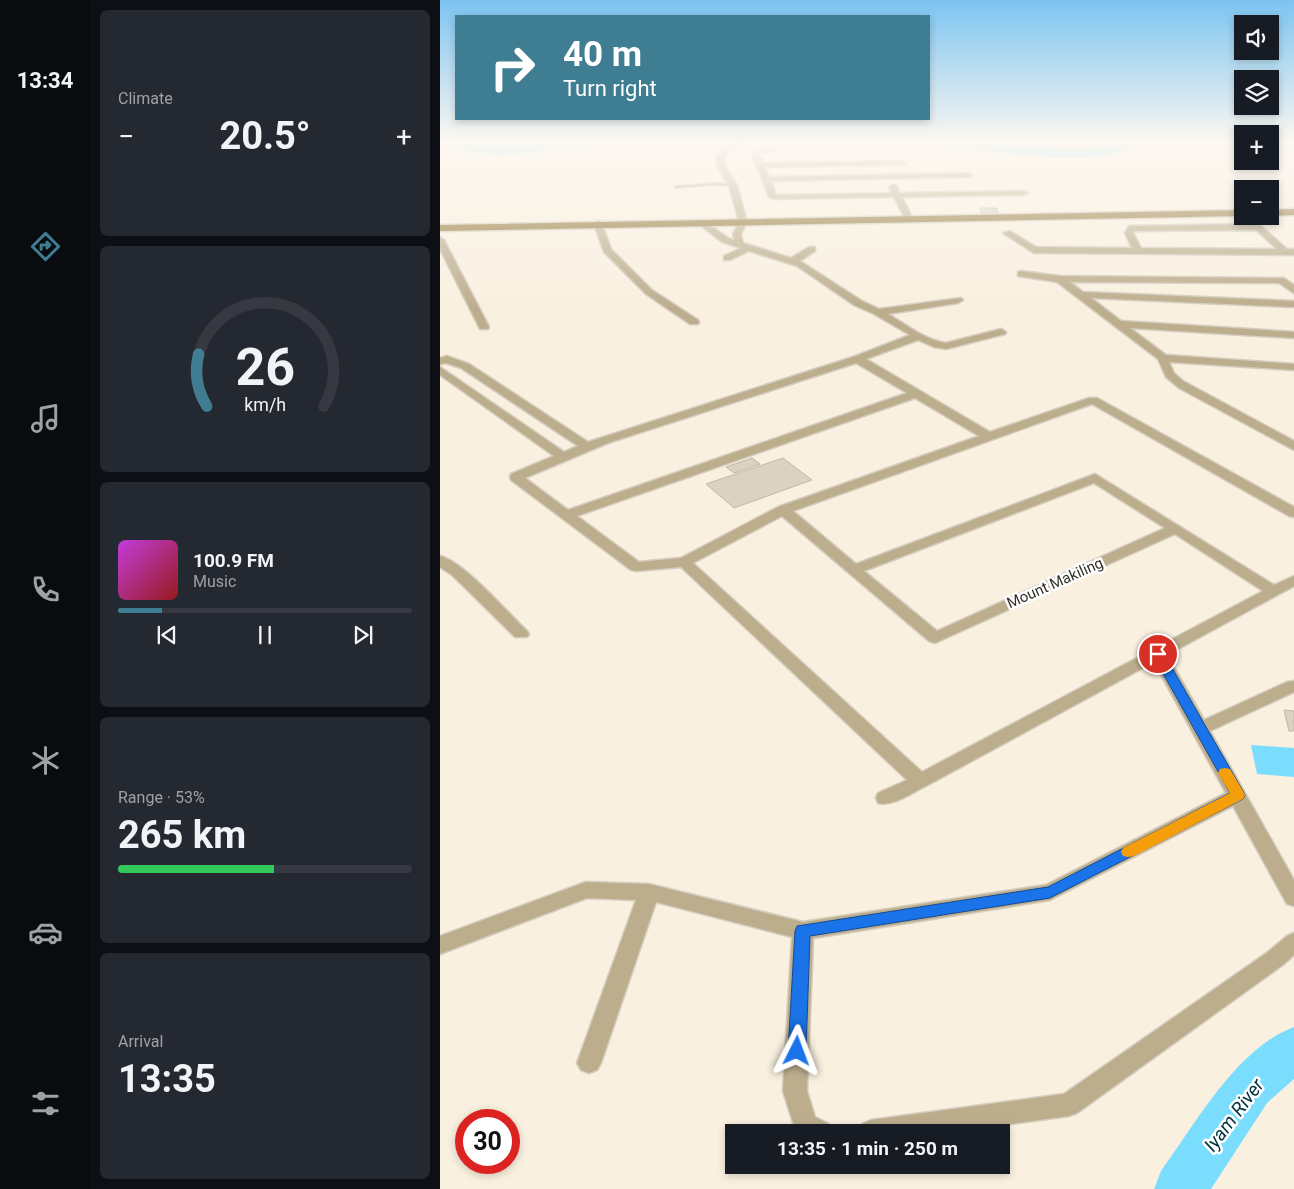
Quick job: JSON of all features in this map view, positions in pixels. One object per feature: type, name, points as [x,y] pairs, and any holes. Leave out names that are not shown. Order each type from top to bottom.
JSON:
[{"type":"main road","points":[[1279,213],[1294,212]]},
{"type":"main road","points":[[440,228],[1234,213]]},
{"type":"street","points":[[737,198],[743,222],[736,234],[743,246]]},
{"type":"street","points":[[900,198],[909,219]]},
{"type":"street","points":[[700,222],[725,240],[793,261],[819,275],[858,303],[938,345],[946,346],[1001,332]]},
{"type":"street","points":[[600,224],[599,227],[607,250],[649,292],[694,322]]},
{"type":"street","points":[[1138,251],[1129,233],[1132,228],[1258,227],[1289,252]]},
{"type":"street","points":[[1007,232],[1034,250],[1289,252]]},
{"type":"street","points":[[440,240],[484,327]]},
{"type":"street","points":[[727,258],[743,246]]},
{"type":"street","points":[[793,261],[812,249]]},
{"type":"street","points":[[1021,274],[1060,279],[1281,280],[1294,290]]},
{"type":"street","points":[[1060,279],[1163,358],[1294,367]]},
{"type":"street","points":[[1082,295],[1294,304]]},
{"type":"street","points":[[878,312],[958,300]]},
{"type":"street","points":[[1119,324],[1294,335]]},
{"type":"street","points":[[918,336],[856,359],[587,447],[516,476],[636,567],[684,562],[783,510],[1093,400],[1294,513]]},
{"type":"street","points":[[1163,358],[1166,370],[1172,379],[1294,446]]},
{"type":"street","points":[[440,361],[448,359],[465,366],[587,447]]},
{"type":"street","points":[[856,359],[989,437]]},
{"type":"street","points":[[440,370],[563,457]]},
{"type":"street","points":[[566,515],[916,394]]},
{"type":"street","points":[[1277,437],[1294,438]]},
{"type":"street","points":[[783,510],[852,570],[1095,478],[1274,591]]},
{"type":"street","name":"Mount Makiling","points":[[852,570],[935,638],[1175,529]]},
{"type":"street","points":[[440,560],[457,572],[520,634]]},
{"type":"street","points":[[684,562],[920,781]]},
{"type":"street","points":[[885,798],[1294,580]]},
{"type":"street","points":[[1158,654],[1294,898]]},
{"type":"street","points":[[1200,729],[1292,686]]},
{"type":"street","points":[[440,945],[586,890],[649,892],[803,931],[1050,892],[1238,795]]},
{"type":"street","points":[[589,1063],[649,892]]},
{"type":"street","points":[[803,931],[795,1091],[805,1124]]},
{"type":"street","points":[[930,1124],[1069,1105],[1276,958],[1294,942]]},
{"type":"water","points":[[1251,745],[1294,748],[1294,777],[1257,774]]},
{"type":"building","points":[[980,208],[996,208],[999,214],[982,214]]},
{"type":"building","points":[[752,458],[760,464],[734,473],[726,467]]},
{"type":"building","points":[[783,458],[812,480],[734,508],[706,484]]},
{"type":"building","points":[[1284,710],[1294,711],[1294,731],[1289,731]]},
{"type":"waterway","name":"Iyam River","points":[[1180,1189],[1250,1087],[1294,1048]]},
{"type":"slow traffic","points":[[1128,852],[1238,795],[1225,773]]},
{"type":"route","points":[[797,1051],[803,931],[1050,892],[1238,795],[1158,654]]}]
